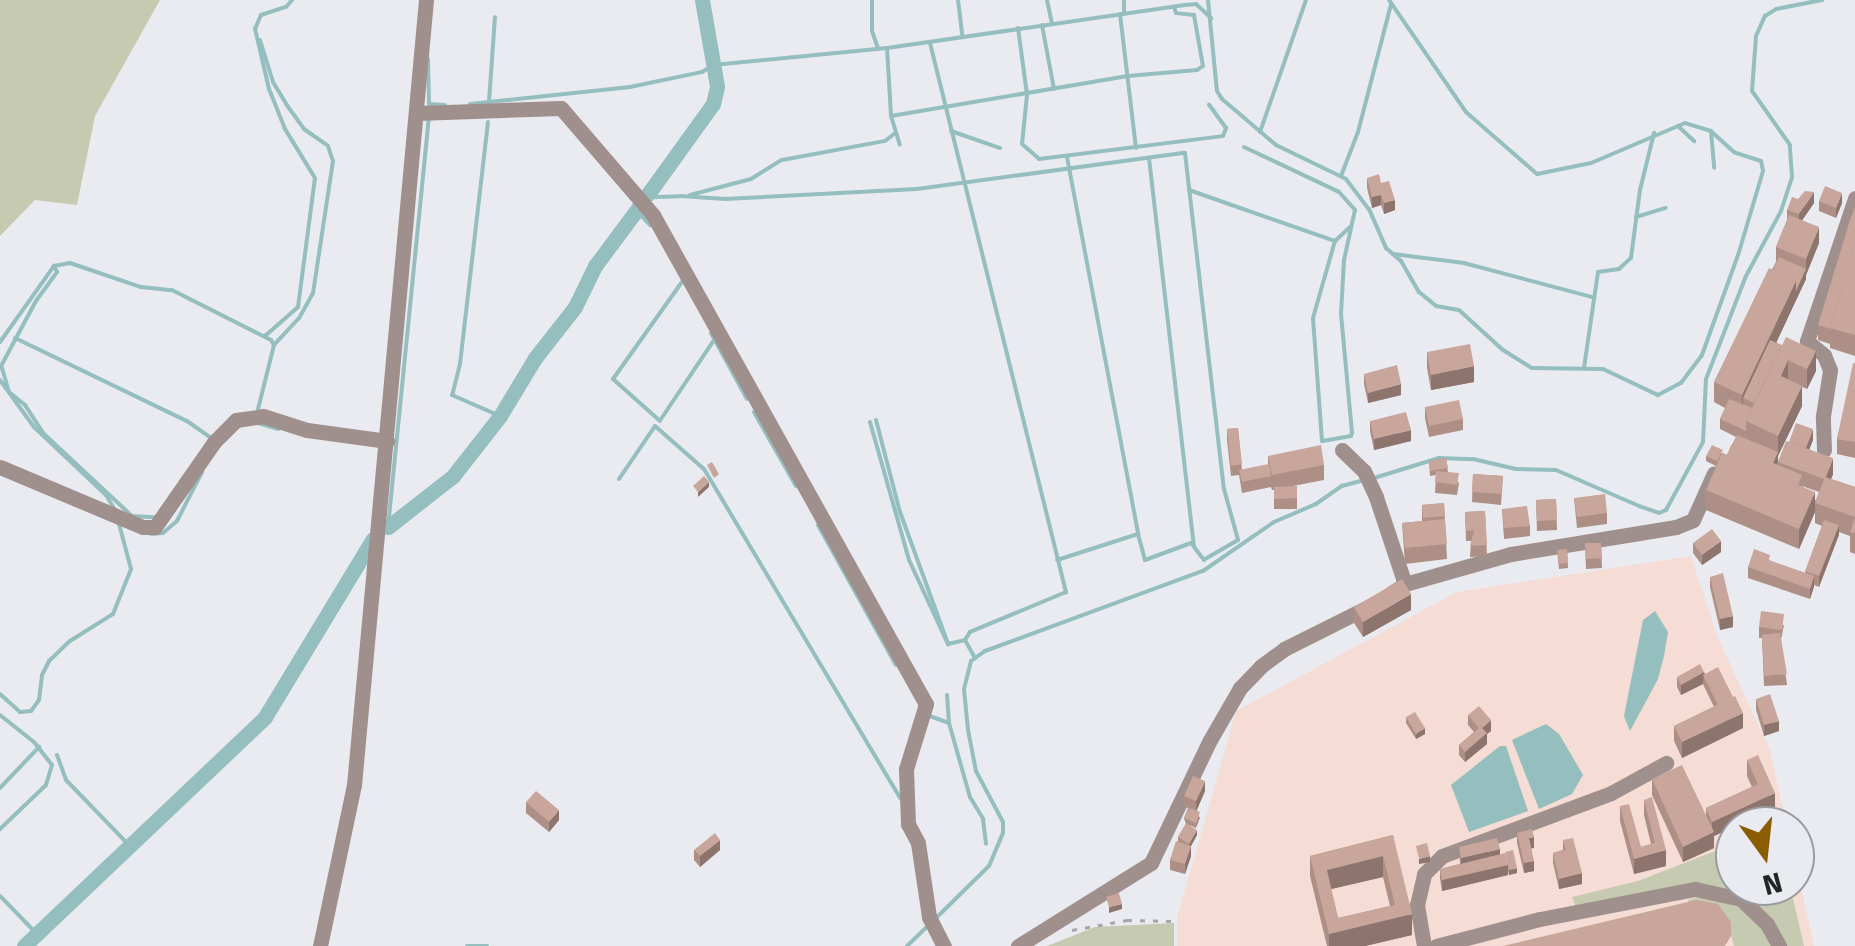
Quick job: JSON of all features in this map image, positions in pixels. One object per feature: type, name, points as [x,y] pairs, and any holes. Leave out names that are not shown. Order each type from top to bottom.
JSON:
[{"type":"street","points":[[320,946],[354,786],[426,0]]},
{"type":"street","points":[[417,113],[562,108],[654,215],[926,704],[906,769],[908,824],[918,844],[929,917],[944,946]]},
{"type":"street","points":[[1824,450],[1823,416],[1830,370],[1824,355],[1807,340],[1855,198]]},
{"type":"street","points":[[0,467],[143,527],[155,527],[214,442],[236,420],[262,416],[306,430],[388,441]]},
{"type":"street","points":[[1342,450],[1364,471],[1405,584]]},
{"type":"street","points":[[1018,946],[1150,863],[1240,688],[1284,649],[1405,584],[1510,554],[1693,520],[1714,473]]},
{"type":"street","points":[[1424,946],[1417,905],[1424,874],[1442,856],[1611,793],[1666,763]]},
{"type":"street","points":[[1436,946],[1540,919],[1695,890],[1741,900],[1767,924],[1779,946]]},
{"type":"path","points":[[1059,936],[1096,923],[1175,921]]},
{"type":"shaded area","points":[[1691,556],[1717,636],[1770,750],[1783,806],[1715,806],[1715,906],[1805,906],[1814,946],[1177,946],[1177,918],[1236,711],[1457,592]]},
{"type":"green space","points":[[0,0],[160,0],[95,116],[77,205],[35,200],[0,236]]},
{"type":"green space","points":[[1715,851],[1715,889],[1576,907],[1572,897],[1638,881]]},
{"type":"green space","points":[[1698,897],[1715,900],[1715,906],[1739,906],[1752,916],[1773,946],[1734,946],[1730,931],[1692,917],[1688,900]]},
{"type":"green space","points":[[1742,906],[1795,906],[1804,946],[1785,946]]},
{"type":"green space","points":[[1174,923],[1174,946],[1047,946],[1095,927]]},
{"type":"water","points":[[1655,611],[1668,632],[1664,656],[1658,679],[1630,731],[1624,716],[1643,620]]},
{"type":"water","points":[[1546,724],[1559,734],[1583,775],[1572,794],[1539,809],[1512,740]]},
{"type":"water","points":[[1500,746],[1506,746],[1528,811],[1469,832],[1451,785]]},
{"type":"building","points":[[1379,174],[1381,183],[1389,181],[1395,200],[1384,203],[1381,195],[1372,197],[1367,178]]},
{"type":"building","points":[[1825,186],[1842,193],[1836,208],[1819,201]]},
{"type":"building","points":[[1805,191],[1814,192],[1799,214],[1787,210],[1792,197],[1798,199]]},
{"type":"building","points":[[1789,215],[1819,227],[1806,259],[1776,247]]},
{"type":"building","points":[[1850,220],[1855,221],[1855,244],[1831,329],[1818,325]]},
{"type":"building","points":[[1855,244],[1855,335],[1830,328]]},
{"type":"building","points":[[1779,257],[1806,269],[1796,291],[1796,281],[1773,270]]},
{"type":"building","points":[[1769,268],[1796,281],[1742,395],[1714,382]]},
{"type":"building","points":[[1786,337],[1816,351],[1807,369],[1788,360],[1781,376],[1802,386],[1778,436],[1746,421]]},
{"type":"building","points":[[1770,340],[1782,345],[1754,403],[1743,398]]},
{"type":"building","points":[[1470,344],[1474,366],[1431,375],[1427,352]]},
{"type":"building","points":[[1855,363],[1855,442],[1837,439]]},
{"type":"building","points":[[1397,365],[1401,384],[1368,393],[1364,374]]},
{"type":"building","points":[[1729,399],[1752,408],[1746,431],[1720,419]]},
{"type":"building","points":[[1459,400],[1463,419],[1429,426],[1425,407]]},
{"type":"building","points":[[1406,412],[1411,430],[1374,439],[1370,421]]},
{"type":"building","points":[[1796,423],[1813,429],[1806,448],[1789,442]]},
{"type":"building","points":[[1238,428],[1242,464],[1231,466],[1227,429]]},
{"type":"building","points":[[1737,435],[1778,452],[1773,463],[1733,446]]},
{"type":"building","points":[[1786,441],[1833,458],[1826,477],[1778,462]]},
{"type":"building","points":[[1321,445],[1324,465],[1272,475],[1268,456]]},
{"type":"building","points":[[1712,445],[1723,450],[1717,461],[1706,456]]},
{"type":"building","points":[[1731,445],[1802,475],[1798,485],[1727,455]]},
{"type":"building","points":[[1722,453],[1815,492],[1799,529],[1706,490]]},
{"type":"building","points":[[1446,458],[1448,468],[1430,471],[1429,461]]},
{"type":"building","points":[[712,462],[719,474],[714,478],[707,465]]},
{"type":"building","points":[[1269,464],[1271,476],[1242,482],[1239,470]]},
{"type":"building","points":[[1436,471],[1459,473],[1457,485],[1435,482]]},
{"type":"building","points":[[1473,474],[1503,476],[1501,494],[1472,492]]},
{"type":"building","points":[[704,476],[709,482],[698,492],[693,486]]},
{"type":"building","points":[[1825,477],[1855,487],[1855,517],[1815,503]]},
{"type":"building","points":[[1297,486],[1297,498],[1274,499],[1274,487]]},
{"type":"building","points":[[1605,494],[1607,513],[1577,517],[1574,498]]},
{"type":"building","points":[[1556,499],[1557,520],[1537,521],[1536,500]]},
{"type":"building","points":[[1444,503],[1445,516],[1423,518],[1422,505]]},
{"type":"building","points":[[1527,506],[1530,526],[1504,528],[1502,509]]},
{"type":"building","points":[[1485,511],[1487,545],[1470,546],[1474,530],[1466,531],[1465,512]]},
{"type":"building","points":[[1445,519],[1447,544],[1405,548],[1402,523]]},
{"type":"building","points":[[1824,520],[1839,525],[1819,576],[1805,571]]},
{"type":"building","points":[[1712,529],[1721,541],[1702,555],[1693,543]]},
{"type":"building","points":[[1585,543],[1601,543],[1602,558],[1586,559]]},
{"type":"building","points":[[1567,549],[1568,563],[1559,564],[1557,550]]},
{"type":"building","points":[[1754,549],[1770,555],[1769,560],[1814,576],[1810,589],[1748,567]]},
{"type":"building","points":[[1723,573],[1733,616],[1720,619],[1710,577]]},
{"type":"building","points":[[1402,579],[1411,594],[1363,622],[1354,607]]},
{"type":"building","points":[[1761,611],[1784,614],[1782,630],[1759,627]]},
{"type":"building","points":[[1780,633],[1787,674],[1764,676],[1762,635]]},
{"type":"building","points":[[1700,664],[1704,672],[1681,685],[1677,677]]},
{"type":"building","points":[[1718,667],[1733,697],[1718,705],[1703,675]]},
{"type":"building","points":[[1770,694],[1779,721],[1764,725],[1756,699]]},
{"type":"building","points":[[1735,696],[1743,713],[1682,742],[1674,726]]},
{"type":"building","points":[[1479,706],[1491,720],[1482,728],[1487,733],[1465,752],[1459,745],[1479,728],[1468,715]]},
{"type":"building","points":[[1415,712],[1425,728],[1416,734],[1406,717]]},
{"type":"building","points":[[1758,755],[1775,793],[1747,806],[1715,806],[1712,822],[1706,808],[1758,784],[1747,760]]},
{"type":"building","points":[[1682,765],[1714,832],[1683,847],[1652,779]]},
{"type":"building","points":[[1193,776],[1205,781],[1196,801],[1184,796]]},
{"type":"building","points":[[536,791],[559,810],[549,822],[526,802]]},
{"type":"building","points":[[1652,797],[1666,850],[1634,859],[1620,806],[1629,804],[1641,847],[1655,843],[1644,800]]},
{"type":"building","points":[[1189,808],[1200,812],[1196,823],[1184,818]]},
{"type":"building","points":[[1186,823],[1197,830],[1189,844],[1178,837]]},
{"type":"building","points":[[1532,829],[1534,837],[1529,838],[1534,861],[1524,863],[1517,833]]},
{"type":"building","points":[[715,833],[720,840],[700,856],[694,850]]},
{"type":"building","points":[[1393,835],[1412,914],[1329,934],[1310,856]],"holes":[[[1383,856],[1395,905],[1338,918],[1327,870]]]},
{"type":"building","points":[[1497,838],[1500,849],[1461,858],[1459,847]]},
{"type":"building","points":[[1573,838],[1582,873],[1559,879],[1553,853],[1566,850],[1563,840]]},
{"type":"building","points":[[1176,841],[1191,846],[1185,864],[1170,860]]},
{"type":"building","points":[[1427,843],[1430,856],[1419,859],[1416,846]]},
{"type":"building","points":[[1513,850],[1517,868],[1509,870],[1505,852]]},
{"type":"building","points":[[1505,853],[1508,865],[1442,880],[1440,869]]},
{"type":"building","points":[[1119,893],[1122,904],[1109,907],[1106,897]]},
{"type":"building","points":[[1696,900],[1719,906],[1731,922],[1731,936],[1725,946],[1503,946]]},
{"type":"waterway","points":[[265,336],[298,307],[315,178],[285,129],[269,89],[255,29],[261,15],[286,7],[292,0]]},
{"type":"waterway","points":[[648,194],[713,104],[717,86],[702,0]]},
{"type":"waterway","points":[[872,0],[872,31],[878,48]]},
{"type":"waterway","points":[[958,0],[962,35]]},
{"type":"waterway","points":[[1047,0],[1052,23]]},
{"type":"waterway","points":[[1124,0],[1124,13]]},
{"type":"waterway","points":[[1208,0],[1217,91],[1222,99],[1276,145],[1346,179],[1369,209],[1386,248],[1401,261],[1419,292],[1436,306],[1459,310],[1503,350],[1532,368],[1603,369],[1658,395],[1681,383],[1702,355],[1739,252],[1763,171],[1761,161],[1734,152],[1711,131],[1685,123],[1591,163],[1537,174],[1466,112],[1389,0]]},
{"type":"waterway","points":[[1260,132],[1306,0]]},
{"type":"waterway","points":[[1374,478],[1439,458],[1473,459],[1516,469],[1556,470],[1639,506],[1659,513],[1666,510],[1703,442],[1706,379],[1746,276],[1781,211],[1792,177],[1790,145],[1752,91],[1756,36],[1765,16],[1776,9],[1822,0]]},
{"type":"waterway","points":[[470,104],[630,87],[702,72],[713,65],[887,48],[1185,5],[1196,4],[1211,18]]},
{"type":"waterway","points":[[1341,176],[1358,132],[1391,4]]},
{"type":"waterway","points":[[891,116],[1128,76],[1197,70],[1203,66],[1194,15],[1176,13],[1174,7]]},
{"type":"waterway","points":[[1120,14],[1136,148]]},
{"type":"waterway","points":[[489,102],[495,17]]},
{"type":"waterway","points":[[1042,25],[1054,89]]},
{"type":"waterway","points":[[1018,28],[1027,95],[1022,144],[1039,159],[1223,136],[1226,128],[1209,105]]},
{"type":"waterway","points":[[260,40],[273,82],[286,104],[304,129],[328,146],[333,161],[313,293],[299,318],[274,345]]},
{"type":"waterway","points":[[930,43],[1066,592],[970,632],[965,640],[975,658]]},
{"type":"waterway","points":[[887,48],[891,116],[900,145]]},
{"type":"waterway","points":[[428,59],[429,104]]},
{"type":"waterway","points":[[429,104],[445,105]]},
{"type":"waterway","points":[[388,527],[429,117]]},
{"type":"waterway","points":[[488,122],[460,364],[452,395],[500,416]]},
{"type":"waterway","points":[[1679,127],[1694,141]]},
{"type":"waterway","points":[[951,131],[1000,148]]},
{"type":"waterway","points":[[1711,131],[1714,168]]},
{"type":"waterway","points":[[1584,368],[1598,272],[1619,269],[1631,258],[1640,190],[1654,133]]},
{"type":"waterway","points":[[690,195],[751,179],[782,160],[885,141],[894,134]]},
{"type":"waterway","points":[[1244,147],[1339,192],[1355,210],[1344,260],[1341,314],[1352,432],[1351,436],[1322,441],[1313,318],[1335,241],[1351,226]]},
{"type":"waterway","points":[[681,196],[725,199],[917,189],[1185,153],[1224,489],[1238,540],[1204,560],[1191,543],[1145,560],[1138,534],[1057,560]]},
{"type":"waterway","points":[[1067,157],[1138,534]]},
{"type":"waterway","points":[[1149,158],[1194,545]]},
{"type":"waterway","points":[[1189,190],[1335,241]]},
{"type":"waterway","points":[[648,193],[656,197],[681,196]]},
{"type":"waterway","points":[[388,527],[453,476],[500,416],[535,358],[575,307],[595,266],[641,204]]},
{"type":"waterway","points":[[1636,217],[1666,208]]},
{"type":"waterway","points":[[636,210],[650,225]]},
{"type":"waterway","points":[[1393,254],[1464,263],[1592,297]]},
{"type":"waterway","points":[[0,342],[54,266],[70,263],[141,287],[172,290],[271,340],[274,345],[257,413]]},
{"type":"waterway","points":[[0,368],[36,301],[57,272],[54,266]]},
{"type":"waterway","points":[[660,421],[613,379],[682,282]]},
{"type":"waterway","points":[[711,333],[747,399]]},
{"type":"waterway","points":[[15,338],[187,421],[210,437]]},
{"type":"waterway","points":[[661,419],[714,340]]},
{"type":"waterway","points":[[2,368],[9,392],[25,405],[44,434],[132,516],[154,517]]},
{"type":"waterway","points":[[0,380],[34,427],[106,495],[115,510]]},
{"type":"waterway","points":[[754,412],[796,486]]},
{"type":"waterway","points":[[876,420],[900,512],[948,644],[965,640]]},
{"type":"waterway","points":[[870,422],[909,560],[948,644]]},
{"type":"waterway","points":[[258,423],[278,429]]},
{"type":"waterway","points":[[655,426],[704,469],[901,799]]},
{"type":"waterway","points":[[619,479],[655,426]]},
{"type":"waterway","points":[[151,534],[163,533],[177,521],[202,472]]},
{"type":"waterway","points":[[935,919],[989,866],[1003,833],[1003,822],[976,771],[968,730],[964,689],[971,661],[985,651],[1203,571],[1274,522],[1316,504],[1342,486],[1365,480]]},
{"type":"waterway","points":[[0,694],[20,712],[31,711],[39,700],[42,675],[49,661],[70,641],[113,614],[131,569],[119,524]]},
{"type":"waterway","points":[[818,525],[896,665]]},
{"type":"waterway","points":[[24,946],[265,717],[373,539]]},
{"type":"waterway","points":[[947,695],[949,723],[970,797],[983,819],[986,844]]},
{"type":"waterway","points":[[0,715],[34,742],[52,765],[46,785],[0,829]]},
{"type":"waterway","points":[[927,715],[949,723]]},
{"type":"waterway","points":[[0,788],[39,747]]},
{"type":"waterway","points":[[57,755],[66,780],[130,846]]},
{"type":"waterway","points":[[0,896],[37,934]]},
{"type":"waterway","points":[[907,946],[928,926]]},
{"type":"waterway","points":[[467,946],[487,946]]}]
